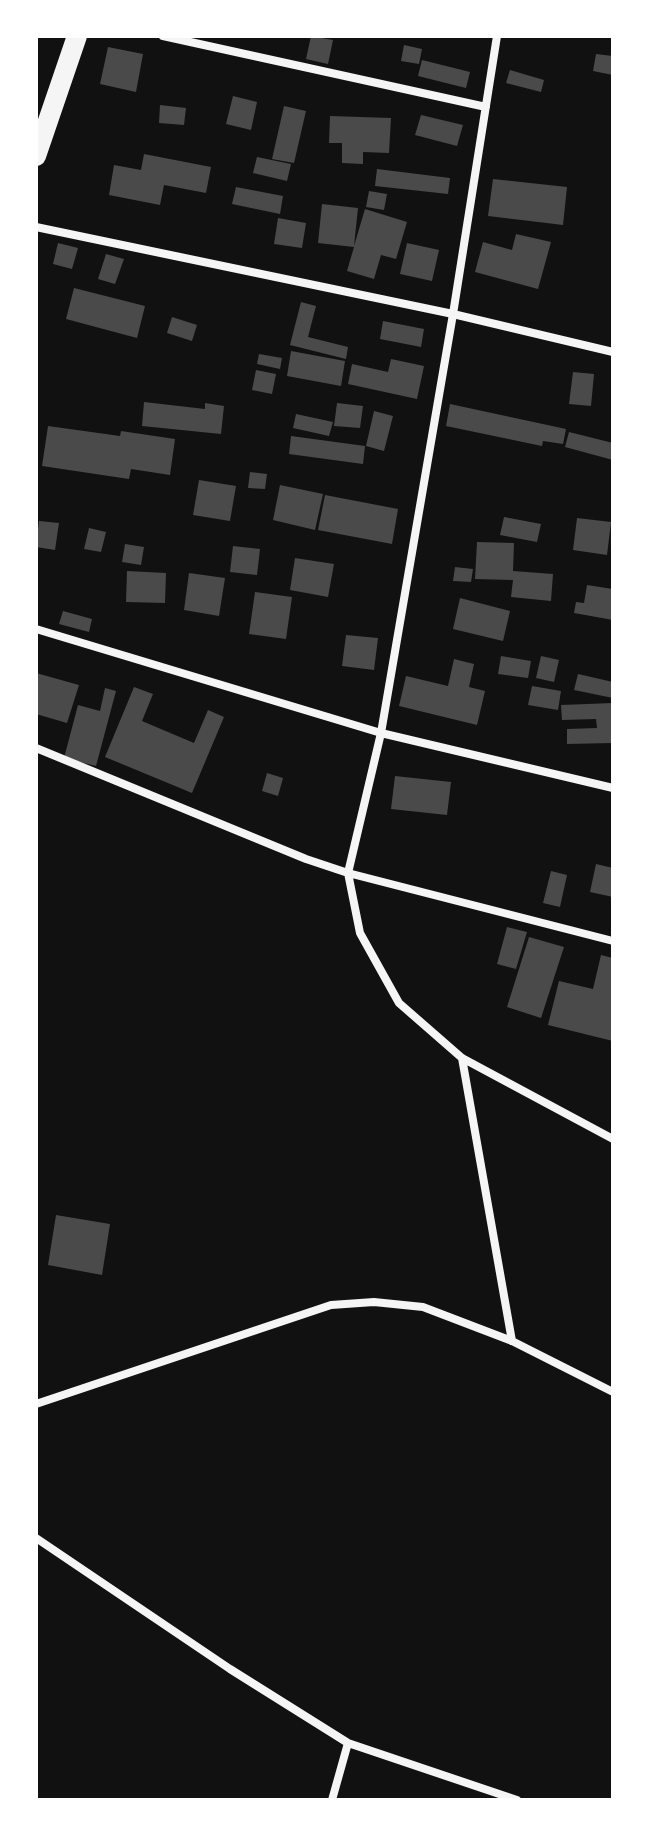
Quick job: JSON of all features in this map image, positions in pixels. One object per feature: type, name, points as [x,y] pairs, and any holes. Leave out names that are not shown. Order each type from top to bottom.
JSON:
[{"type":"main road","points":[[36,156],[77,36]]},
{"type":"street","points":[[163,36],[486,107]]},
{"type":"street","points":[[497,36],[381,733],[348,873],[360,933],[399,1003],[462,1058],[613,1139]]},
{"type":"street","points":[[36,227],[453,314],[613,352]]},
{"type":"street","points":[[36,629],[381,733],[613,788]]},
{"type":"street","points":[[36,748],[306,859],[348,873],[613,941]]},
{"type":"street","points":[[462,1058],[512,1341]]},
{"type":"street","points":[[36,1404],[331,1305],[374,1302],[423,1307],[512,1341],[613,1392]]},
{"type":"street","points":[[36,1538],[230,1669],[348,1743],[517,1800]]},
{"type":"street","points":[[332,1800],[348,1743]]},
{"type":"building","points":[[311,36],[333,40],[328,64],[306,59]]},
{"type":"building","points":[[404,45],[422,49],[419,64],[401,61]]},
{"type":"building","points":[[108,47],[143,54],[136,92],[100,84]]},
{"type":"building","points":[[596,54],[613,56],[613,75],[593,71]]},
{"type":"building","points":[[422,60],[470,72],[466,88],[418,76]]},
{"type":"building","points":[[510,70],[544,80],[541,92],[506,83]]},
{"type":"building","points":[[233,96],[257,102],[251,130],[226,124]]},
{"type":"building","points":[[160,105],[186,108],[184,125],[159,123]]},
{"type":"building","points":[[284,106],[306,111],[294,163],[272,159]]},
{"type":"building","points":[[421,115],[463,125],[457,146],[415,135]]},
{"type":"building","points":[[330,116],[391,118],[389,153],[363,152],[363,164],[342,163],[342,143],[329,143]]},
{"type":"building","points":[[144,154],[211,167],[206,193],[164,185],[160,205],[109,195],[114,165],[141,170]]},
{"type":"building","points":[[257,157],[291,164],[287,181],[253,173]]},
{"type":"building","points":[[377,169],[450,178],[448,194],[375,186]]},
{"type":"building","points":[[493,179],[567,187],[563,225],[488,216]]},
{"type":"building","points":[[236,187],[283,196],[280,214],[232,204]]},
{"type":"building","points":[[369,191],[387,194],[384,210],[366,207]]},
{"type":"building","points":[[322,204],[358,208],[354,246],[365,209],[407,222],[396,259],[381,255],[374,279],[347,271],[354,247],[318,243]]},
{"type":"building","points":[[278,218],[306,223],[302,248],[274,244]]},
{"type":"building","points":[[516,234],[551,242],[538,289],[475,272],[483,242],[512,250]]},
{"type":"building","points":[[58,243],[78,248],[72,269],[53,264]]},
{"type":"building","points":[[407,243],[439,250],[432,281],[400,274]]},
{"type":"building","points":[[106,254],[124,259],[115,284],[98,279]]},
{"type":"building","points":[[74,288],[145,306],[137,338],[66,319]]},
{"type":"building","points":[[301,302],[316,306],[308,337],[348,347],[346,359],[290,345]]},
{"type":"building","points":[[172,317],[197,325],[192,341],[167,333]]},
{"type":"building","points":[[383,321],[424,329],[421,347],[380,339]]},
{"type":"building","points":[[291,351],[345,361],[341,386],[287,376]]},
{"type":"building","points":[[259,354],[282,358],[280,369],[257,364]]},
{"type":"building","points":[[391,359],[424,366],[417,399],[348,384],[352,364],[388,372]]},
{"type":"building","points":[[256,370],[276,374],[272,394],[252,390]]},
{"type":"building","points":[[573,372],[594,374],[591,406],[569,404]]},
{"type":"building","points":[[144,402],[205,409],[205,403],[224,406],[221,434],[142,426]]},
{"type":"building","points":[[337,403],[363,406],[360,428],[334,426]]},
{"type":"building","points":[[450,404],[566,429],[563,444],[543,441],[542,446],[446,426]]},
{"type":"building","points":[[374,411],[393,416],[384,451],[366,446]]},
{"type":"building","points":[[296,414],[333,422],[329,436],[293,428]]},
{"type":"building","points":[[48,426],[120,436],[121,431],[175,439],[170,475],[131,469],[129,479],[42,466]]},
{"type":"building","points":[[569,432],[613,443],[613,460],[565,447]]},
{"type":"building","points":[[291,436],[365,446],[363,464],[289,454]]},
{"type":"building","points":[[250,472],[267,474],[265,489],[248,488]]},
{"type":"building","points":[[199,480],[236,486],[230,521],[193,515]]},
{"type":"building","points":[[280,485],[323,494],[315,530],[273,520]]},
{"type":"building","points":[[325,495],[398,509],[392,544],[318,530]]},
{"type":"building","points":[[504,517],[541,524],[537,542],[500,535]]},
{"type":"building","points":[[577,518],[611,522],[607,555],[573,550]]},
{"type":"building","points":[[39,521],[59,523],[55,550],[36,547]]},
{"type":"building","points":[[89,528],[106,532],[101,552],[84,549]]},
{"type":"building","points":[[477,542],[514,543],[513,571],[553,574],[551,601],[511,597],[513,580],[475,579]]},
{"type":"building","points":[[125,544],[144,547],[141,565],[122,562]]},
{"type":"building","points":[[233,546],[260,549],[257,575],[230,572]]},
{"type":"building","points":[[295,558],[334,564],[328,597],[290,590]]},
{"type":"building","points":[[455,567],[473,569],[471,582],[453,581]]},
{"type":"building","points":[[127,571],[166,573],[165,603],[126,602]]},
{"type":"building","points":[[189,573],[225,578],[219,616],[184,610]]},
{"type":"building","points":[[587,585],[613,589],[613,620],[574,613],[576,602],[584,603]]},
{"type":"building","points":[[255,592],[292,597],[286,639],[249,634]]},
{"type":"building","points":[[460,598],[510,611],[503,641],[453,629]]},
{"type":"building","points":[[63,611],[92,619],[89,632],[59,624]]},
{"type":"building","points":[[346,635],[378,638],[374,670],[342,666]]},
{"type":"building","points":[[501,656],[531,661],[528,678],[498,674]]},
{"type":"building","points":[[541,656],[559,660],[554,682],[536,678]]},
{"type":"building","points":[[454,659],[474,664],[469,687],[485,691],[477,725],[399,706],[406,676],[448,686]]},
{"type":"building","points":[[36,673],[79,685],[67,723],[36,714]]},
{"type":"building","points":[[578,674],[613,682],[613,698],[574,690]]},
{"type":"building","points":[[532,686],[561,691],[558,710],[528,705]]},
{"type":"building","points":[[134,687],[153,694],[142,721],[194,743],[208,710],[224,717],[192,793],[105,757]]},
{"type":"building","points":[[105,688],[116,691],[96,766],[64,758],[78,705],[100,711]]},
{"type":"building","points":[[613,703],[613,743],[567,744],[567,729],[597,728],[596,719],[562,720],[561,705]]},
{"type":"building","points":[[267,773],[283,778],[278,796],[262,791]]},
{"type":"building","points":[[395,776],[451,782],[447,815],[391,809]]},
{"type":"building","points":[[596,864],[613,868],[613,897],[590,892]]},
{"type":"building","points":[[551,871],[567,875],[560,907],[543,903]]},
{"type":"building","points":[[507,927],[527,932],[516,969],[497,964]]},
{"type":"building","points":[[529,937],[564,947],[541,1018],[507,1007]]},
{"type":"building","points":[[601,955],[613,958],[613,1041],[548,1025],[559,981],[593,989]]},
{"type":"building","points":[[56,1215],[110,1224],[102,1275],[48,1265]]}]
